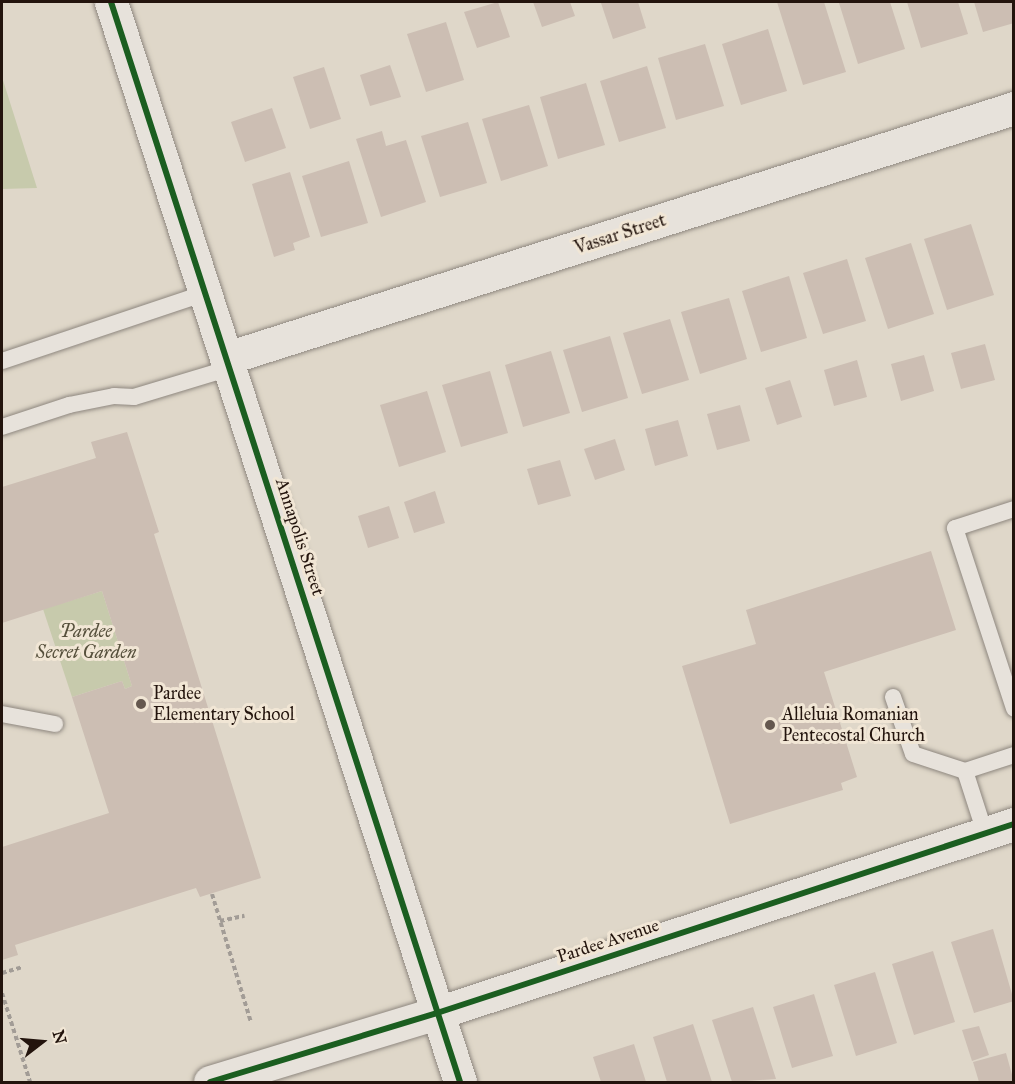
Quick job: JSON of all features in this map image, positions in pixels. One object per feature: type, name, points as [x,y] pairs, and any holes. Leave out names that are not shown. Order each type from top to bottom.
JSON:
[{"type":"street","name":"Annapolis Street","points":[[111,2],[460,1083]]},
{"type":"street","name":"Vassar Street","points":[[228,363],[1014,108]]},
{"type":"street","name":"Pardee Avenue","points":[[210,1083],[437,1012],[999,829]]},
{"type":"lane","points":[[2,361],[205,292]]},
{"type":"lane","points":[[2,427],[69,405],[114,396],[134,398],[228,363]]},
{"type":"lane","points":[[1014,510],[955,528],[1014,709]]},
{"type":"lane","points":[[893,697],[913,754],[965,771],[1014,755]]},
{"type":"lane","points":[[2,714],[55,724]]},
{"type":"lane","points":[[965,771],[999,829]]},
{"type":"path","points":[[212,894],[251,1022]]},
{"type":"path","points":[[220,921],[244,915]]},
{"type":"path","points":[[2,973],[23,966]]},
{"type":"path","points":[[2,993],[30,1083]]},
{"type":"green space","points":[[2,77],[37,188],[2,189]]},
{"type":"green space","name":"Pardee Secret Garden","points":[[102,591],[132,686],[125,689],[122,681],[72,697],[43,609]]},
{"type":"building","points":[[498,2],[510,37],[477,48],[464,12]]},
{"type":"building","points":[[533,2],[570,2],[575,16],[542,27]]},
{"type":"building","points":[[638,2],[646,28],[613,39],[601,3]]},
{"type":"building","points":[[777,2],[824,2],[846,72],[803,85]]},
{"type":"building","points":[[890,2],[905,49],[858,64],[839,3]]},
{"type":"building","points":[[907,2],[958,2],[968,34],[921,48]]},
{"type":"building","points":[[974,2],[1014,2],[1014,23],[983,32]]},
{"type":"building","points":[[446,22],[464,80],[426,92],[407,34]]},
{"type":"building","points":[[768,29],[787,91],[741,105],[722,44]]},
{"type":"building","points":[[705,44],[724,106],[676,120],[658,58]]},
{"type":"building","points":[[390,65],[401,97],[370,106],[360,75]]},
{"type":"building","points":[[647,66],[666,128],[619,142],[600,81]]},
{"type":"building","points":[[324,67],[341,119],[310,129],[293,77]]},
{"type":"building","points":[[586,83],[605,145],[558,159],[540,97]]},
{"type":"building","points":[[529,105],[548,166],[501,181],[482,119]]},
{"type":"building","points":[[272,108],[286,148],[245,162],[231,122]]},
{"type":"building","points":[[468,122],[487,183],[440,197],[421,136]]},
{"type":"building","points":[[382,131],[386,146],[406,140],[426,202],[381,217],[356,139]]},
{"type":"building","points":[[349,161],[368,223],[321,237],[302,176]]},
{"type":"building","points":[[290,172],[310,237],[293,243],[295,250],[274,257],[252,184]]},
{"type":"building","points":[[971,224],[994,295],[947,310],[924,239]]},
{"type":"building","points":[[911,243],[934,314],[888,329],[865,258]]},
{"type":"building","points":[[847,259],[866,321],[823,334],[803,273]]},
{"type":"building","points":[[789,276],[807,338],[761,352],[742,291]]},
{"type":"building","points":[[729,298],[747,359],[700,374],[681,312]]},
{"type":"building","points":[[670,319],[689,380],[642,394],[623,333]]},
{"type":"building","points":[[610,336],[628,398],[582,412],[563,350]]},
{"type":"building","points":[[985,344],[995,380],[961,389],[951,353]]},
{"type":"building","points":[[551,351],[570,413],[523,427],[505,365]]},
{"type":"building","points":[[924,355],[934,391],[901,401],[891,364]]},
{"type":"building","points":[[857,360],[867,397],[834,406],[824,370]]},
{"type":"building","points":[[490,371],[508,433],[461,447],[442,385]]},
{"type":"building","points":[[790,380],[802,417],[777,425],[765,388]]},
{"type":"building","points":[[427,391],[446,452],[399,467],[380,405]]},
{"type":"building","points":[[740,405],[750,441],[717,450],[707,414]]},
{"type":"building","points":[[678,420],[688,456],[655,466],[645,429]]},
{"type":"building","points":[[127,432],[159,532],[154,534],[261,878],[200,897],[196,888],[15,945],[18,955],[2,960],[2,847],[109,813],[72,697],[122,681],[125,689],[132,686],[102,591],[2,623],[2,487],[96,458],[91,442]]},
{"type":"building","points":[[615,439],[625,470],[595,480],[584,449]]},
{"type":"building","points":[[560,460],[571,496],[538,505],[527,469]]},
{"type":"building","points":[[435,491],[445,523],[414,533],[404,502]]},
{"type":"building","points":[[389,506],[399,538],[368,548],[358,516]]},
{"type":"building","name":"Alleluia Romanian Pentecostal Church","points":[[931,551],[956,630],[824,672],[857,777],[841,783],[843,790],[730,824],[682,666],[756,644],[746,610]]},
{"type":"building","points":[[993,929],[1014,1001],[974,1013],[951,942]]},
{"type":"building","points":[[933,951],[955,1022],[914,1035],[892,964]]},
{"type":"building","points":[[875,972],[897,1043],[856,1056],[834,985]]},
{"type":"building","points":[[814,994],[833,1056],[792,1068],[773,1007]]},
{"type":"building","points":[[753,1007],[776,1079],[732,1082],[712,1020]]},
{"type":"building","points":[[693,1024],[712,1082],[667,1082],[653,1037]]},
{"type":"building","points":[[979,1026],[989,1055],[972,1061],[962,1030]]},
{"type":"building","points":[[634,1044],[646,1082],[601,1082],[593,1057]]},
{"type":"building","points":[[1006,1053],[1014,1082],[979,1082],[973,1062]]},
{"type":"cycle path","points":[[111,2],[460,1082]]},
{"type":"cycle path","points":[[210,1082],[437,1013],[1014,824]]},
{"type":"place","name":"Pardee Elementary School","points":[[141,704]]},
{"type":"place","name":"Alleluia Romanian Pentecostal Church","points":[[770,725]]}]
